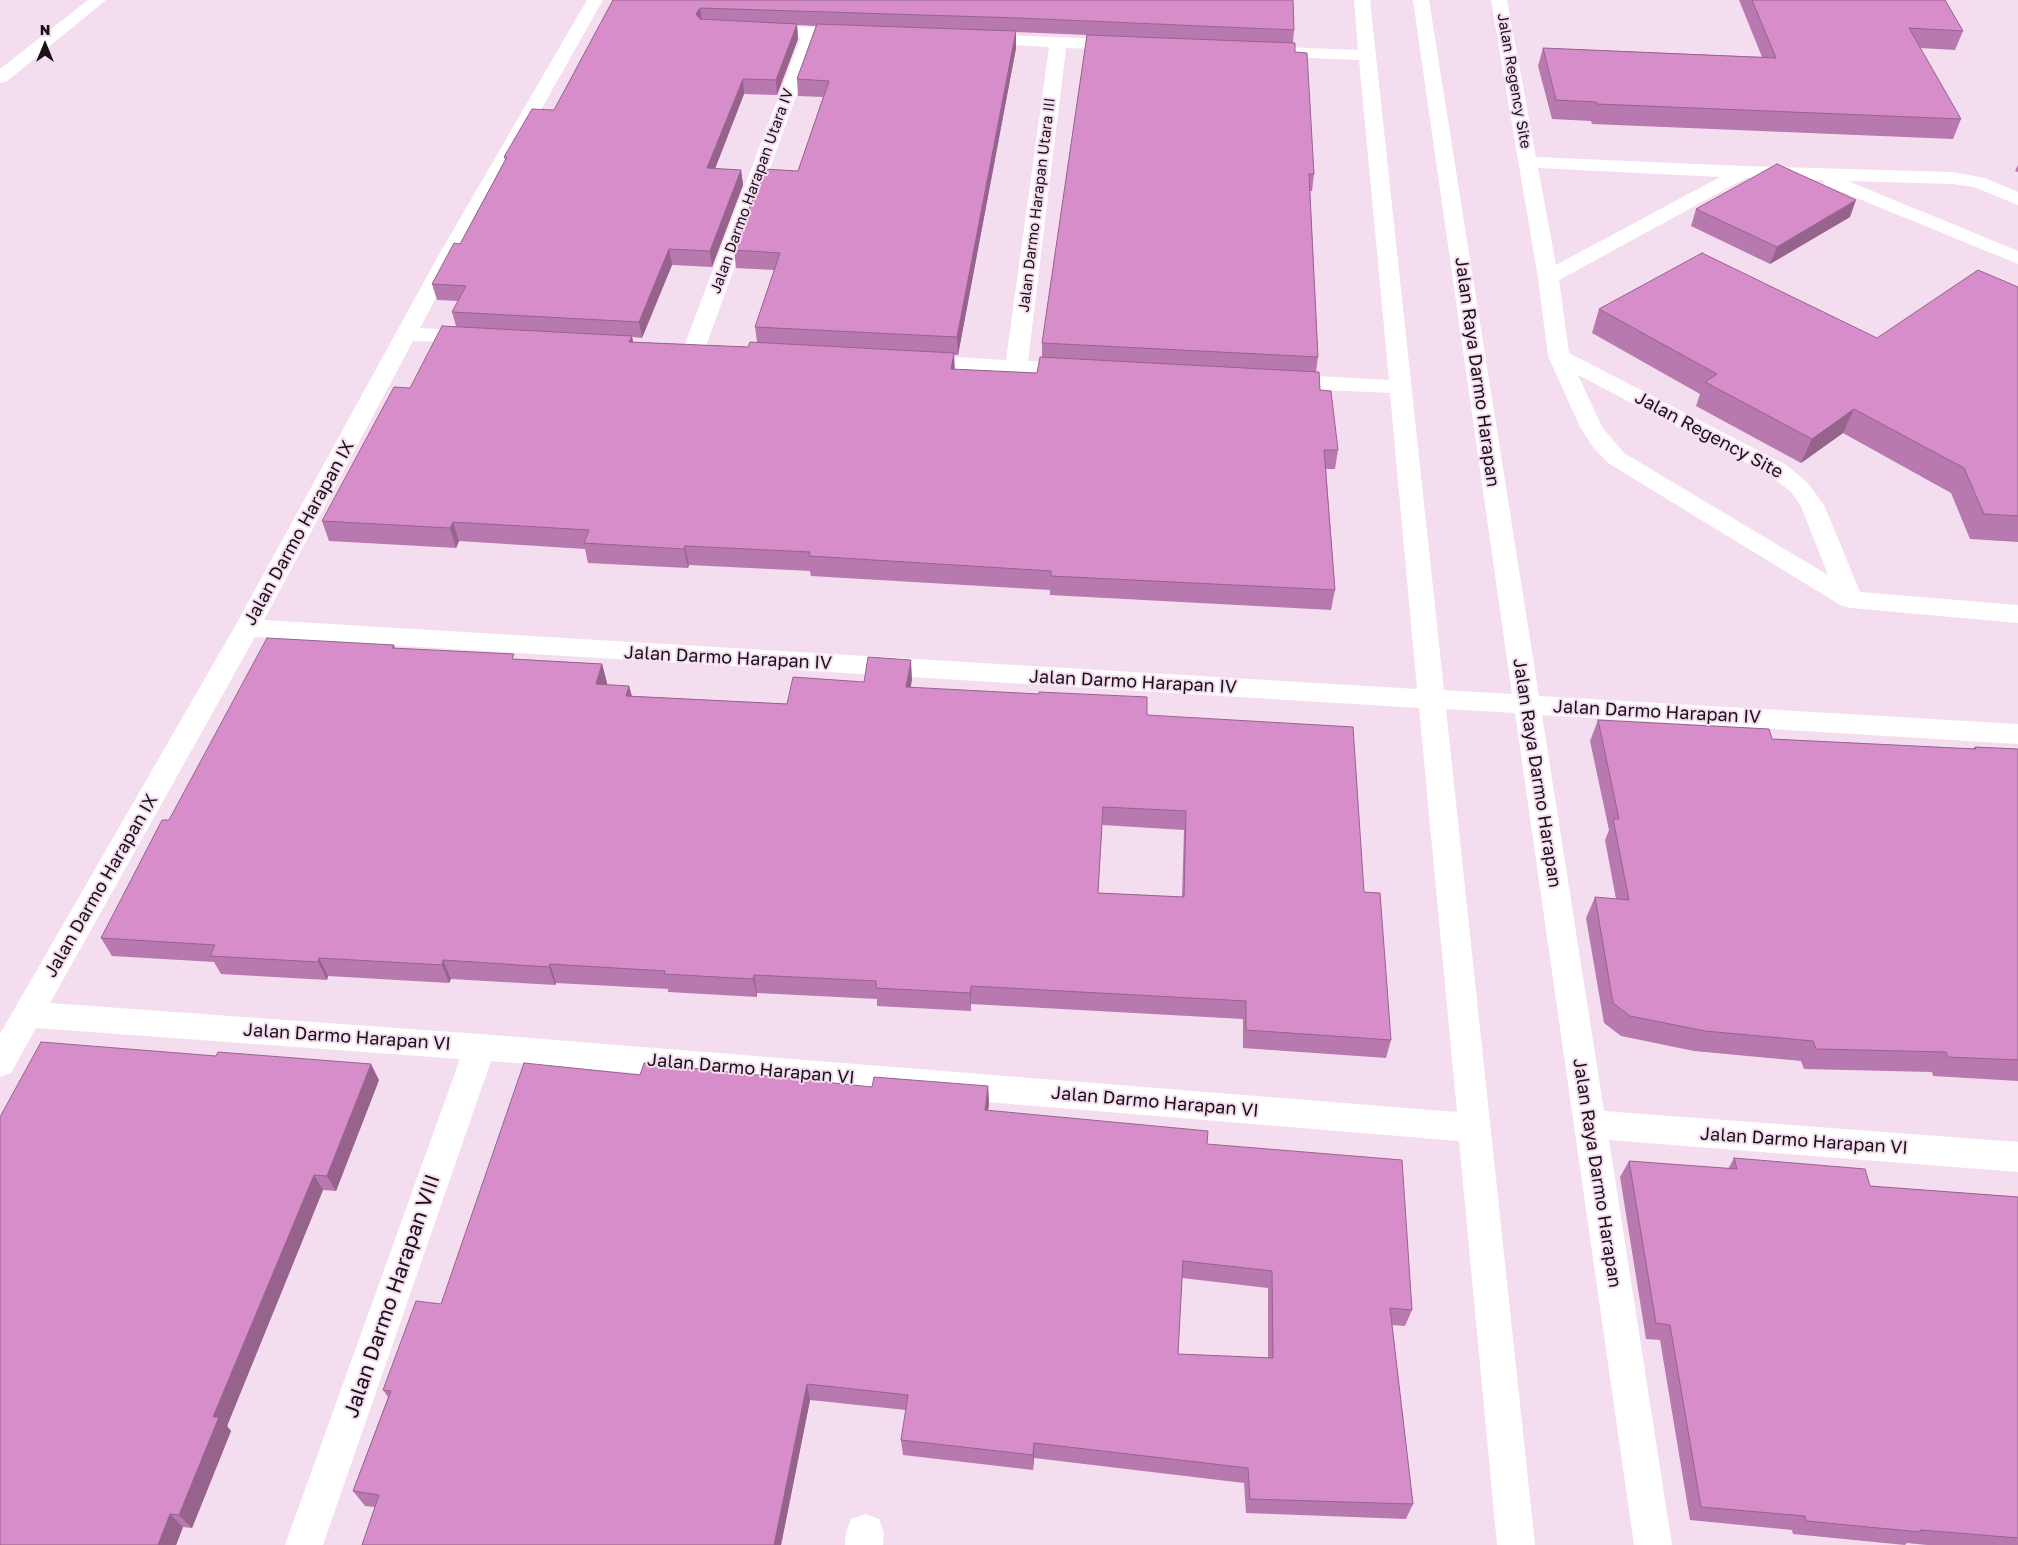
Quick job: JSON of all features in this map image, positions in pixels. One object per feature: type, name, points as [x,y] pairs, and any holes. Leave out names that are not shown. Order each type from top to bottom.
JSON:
[{"type":"street","points":[[0,78],[98,0]]},
{"type":"street","name":"Jalan Darmo Harapan IX","points":[[0,1063],[247,628],[447,258],[594,0]]},
{"type":"street","points":[[1362,0],[1516,1545]]},
{"type":"street","name":"Jalan Raya Darmo Harapan","points":[[1421,0],[1654,1545]]},
{"type":"street","name":"Jalan Regency Site","points":[[1499,0],[1548,278],[1559,356],[1590,427],[1616,458],[1851,600],[2018,614]]},
{"type":"street","points":[[745,29],[870,34]]},
{"type":"street","name":"Jalan Darmo Harapan Utara IV","points":[[693,349],[811,32]]},
{"type":"street","points":[[959,38],[1138,46]]},
{"type":"street","name":"Jalan Darmo Harapan Utara III","points":[[1016,367],[1058,42]]},
{"type":"street","points":[[1248,50],[1368,55]]},
{"type":"street","name":"Jalan Regency Site","points":[[1528,162],[1817,175],[1952,178],[1978,182],[2018,199]]},
{"type":"street","points":[[1548,278],[1743,172]]},
{"type":"street","name":"Jalan Regency Site","points":[[1817,175],[2018,258]]},
{"type":"street","points":[[407,334],[498,338]]},
{"type":"street","name":"Jalan Regency Site","points":[[1559,356],[1778,470],[1799,487],[1812,505],[1851,600]]},
{"type":"street","points":[[898,360],[1095,371]]},
{"type":"street","points":[[1264,380],[1401,387]]},
{"type":"street","name":"Jalan Darmo Harapan IV","points":[[247,628],[2018,734]]},
{"type":"street","name":"Jalan Darmo Harapan VI","points":[[28,1014],[480,1047],[1474,1128]]},
{"type":"street","name":"Jalan Darmo Harapan VIII","points":[[304,1545],[480,1047]]},
{"type":"street","name":"Jalan Darmo Harapan VI","points":[[1590,1124],[2018,1157]]},
{"type":"building","points":[[613,0],[1293,0],[1294,30],[1019,18],[700,8],[696,14],[700,19],[797,24],[776,80],[743,79],[707,168],[741,170],[710,251],[669,249],[639,322],[452,312],[466,286],[432,284],[454,243],[460,244],[507,157],[504,157],[532,109],[554,110]]},
{"type":"building","points":[[1752,0],[1945,0],[1963,31],[1909,28],[1961,119],[1597,104],[1596,102],[1556,100],[1543,48],[1776,58]]},
{"type":"building","points":[[817,24],[1016,31],[957,337],[755,327],[780,253],[734,250],[764,169],[798,171],[829,81],[797,79]]},
{"type":"building","points":[[1087,35],[1295,43],[1295,52],[1307,53],[1314,174],[1309,174],[1318,357],[1042,343]]},
{"type":"building","points":[[1777,164],[1856,200],[1777,247],[1696,209]]},
{"type":"building","points":[[1702,253],[1877,338],[1978,270],[2018,287],[2018,516],[1984,514],[1964,468],[1854,409],[1812,439],[1705,382],[1717,374],[1599,309]]},
{"type":"building","points":[[442,326],[632,336],[629,342],[748,347],[750,342],[954,353],[951,369],[1037,373],[1040,357],[1319,372],[1320,390],[1331,391],[1338,450],[1324,450],[1335,590],[1051,576],[1051,571],[809,556],[810,552],[685,546],[684,549],[584,543],[589,530],[453,522],[450,528],[322,521],[394,387],[410,388]]},
{"type":"building","points":[[267,638],[394,645],[392,648],[514,654],[512,659],[602,664],[596,684],[629,686],[626,696],[787,704],[793,677],[864,682],[868,657],[911,660],[906,687],[1147,697],[1147,715],[1353,727],[1364,892],[1380,893],[1391,1040],[1246,1030],[1246,1001],[971,986],[970,993],[876,988],[876,981],[754,975],[753,979],[664,974],[665,971],[550,964],[549,967],[443,960],[442,965],[319,958],[318,962],[210,956],[215,945],[101,938],[162,820],[169,820]],"holes":[[[1103,807],[1186,811],[1184,897],[1098,893]]]},
{"type":"building","points":[[1598,720],[1769,729],[1772,739],[1976,749],[1975,747],[2018,749],[2018,1060],[1948,1057],[1946,1052],[1816,1049],[1813,1041],[1705,1031],[1630,1016],[1613,1003],[1595,897],[1629,900],[1613,819],[1619,819]]},
{"type":"building","points":[[41,1042],[216,1056],[218,1052],[371,1064],[327,1176],[314,1175],[213,1417],[219,1417],[179,1515],[170,1514],[158,1545],[0,1545],[0,1117]]},
{"type":"building","points":[[524,1063],[640,1075],[644,1063],[872,1087],[874,1077],[988,1086],[985,1110],[1208,1131],[1207,1144],[1402,1160],[1412,1310],[1390,1308],[1413,1504],[1250,1499],[1248,1468],[1034,1443],[1033,1455],[901,1440],[908,1395],[807,1384],[774,1545],[362,1545],[379,1495],[353,1491],[391,1391],[383,1390],[416,1301],[441,1304]],"holes":[[[1183,1261],[1272,1271],[1273,1358],[1178,1354]]]},
{"type":"building","points":[[1734,1158],[1865,1169],[1870,1186],[2018,1197],[2018,1538],[1920,1530],[1920,1532],[1806,1521],[1805,1516],[1701,1507],[1670,1325],[1656,1323],[1629,1161],[1737,1169]]}]
